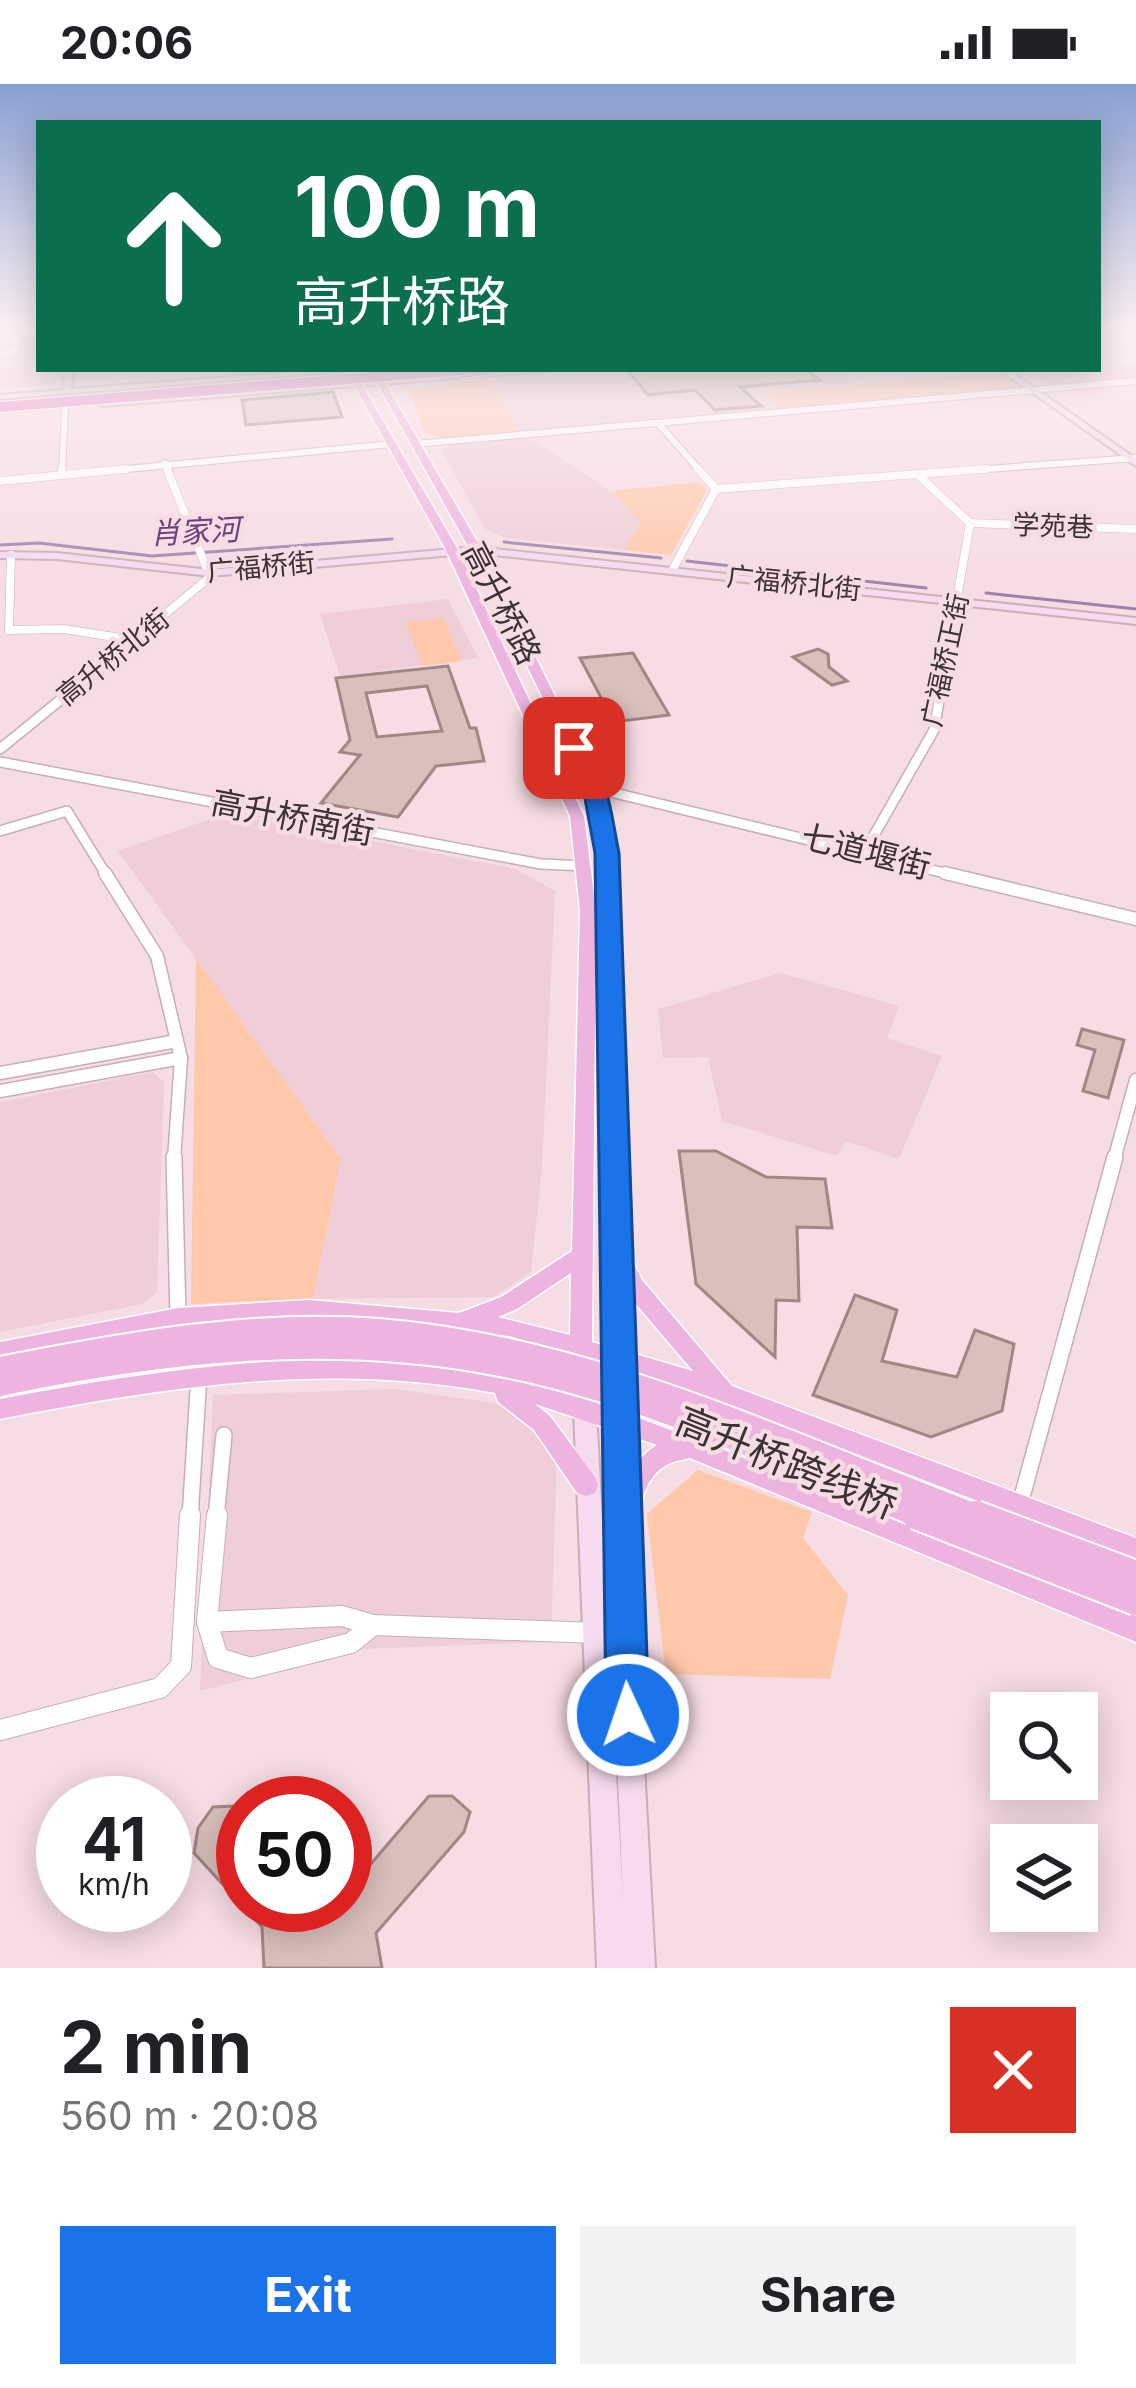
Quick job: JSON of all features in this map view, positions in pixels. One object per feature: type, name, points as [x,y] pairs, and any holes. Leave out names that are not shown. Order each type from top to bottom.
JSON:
[{"type":"main road","name":"高升桥路","points":[[377,417],[451,548],[577,816],[586,866],[581,1347],[585,1411]]},
{"type":"main road","name":"高升桥路","points":[[400,417],[476,550],[594,788],[607,853],[622,1421]]},
{"type":"main road","points":[[1074,417],[1134,460]]},
{"type":"main road","name":"广福桥北街","points":[[451,548],[1136,621]]},
{"type":"main road","name":"广福桥街","points":[[6,555],[210,573],[451,548]]},
{"type":"main road","points":[[617,1251],[634,1286],[725,1393]]},
{"type":"main road","points":[[463,1321],[508,1303],[582,1255]]},
{"type":"main road","points":[[0,1351],[178,1317],[310,1309],[508,1327],[725,1393],[1136,1550]]},
{"type":"main road","name":"高升桥跨线桥","points":[[0,1368],[128,1342],[215,1332],[374,1329],[508,1349],[613,1375],[1136,1575]]},
{"type":"main road","name":"高升桥跨线桥","points":[[0,1385],[94,1364],[192,1351],[371,1349],[503,1366],[612,1394],[733,1437],[1136,1601]]},
{"type":"main road","points":[[0,1409],[200,1375],[399,1369],[492,1386],[622,1421],[1136,1629]]},
{"type":"main road","points":[[492,1386],[542,1423],[586,1485]]},
{"type":"main road","points":[[585,1411],[612,1968]]},
{"type":"main road","points":[[622,1421],[621,1572],[640,1968]]},
{"type":"main road","points":[[621,1572],[628,1511],[650,1459],[663,1450],[695,1449]]},
{"type":"street","points":[[62,474],[65,417]]},
{"type":"street","points":[[415,445],[734,417]]},
{"type":"street","points":[[658,424],[716,489]]},
{"type":"street","points":[[0,481],[391,444]]},
{"type":"street","points":[[716,489],[1134,460]]},
{"type":"street","points":[[165,464],[210,573]]},
{"type":"street","points":[[918,475],[970,523]]},
{"type":"street","points":[[673,569],[716,489]]},
{"type":"street","name":"学苑巷","points":[[970,523],[1136,529]]},
{"type":"street","name":"广福桥正街","points":[[866,850],[934,730],[970,523]]},
{"type":"street","points":[[6,555],[9,630],[64,629],[133,640]]},
{"type":"street","name":"高升桥北街","points":[[0,749],[210,573]]},
{"type":"street","name":"高升桥南街","points":[[0,763],[541,864],[586,866]]},
{"type":"street","name":"七道堰街","points":[[594,788],[866,850],[1136,919]]},
{"type":"street","points":[[0,831],[67,811],[157,956],[182,1058],[172,1187],[178,1317]]},
{"type":"street","points":[[0,1073],[177,1041]]},
{"type":"street","points":[[0,1091],[182,1058]]},
{"type":"street","points":[[1020,1504],[1136,1081]]},
{"type":"street","points":[[0,1730],[160,1688],[181,1666],[200,1375]]},
{"type":"street","points":[[224,1435],[207,1622],[218,1658],[251,1668],[351,1642],[373,1625]]},
{"type":"street","points":[[207,1622],[342,1616],[373,1625],[598,1633]]},
{"type":"shaded area","points":[[419,417],[509,417],[518,433],[451,438],[428,433]]},
{"type":"shaded area","points":[[509,417],[709,417],[518,433]]},
{"type":"shaded area","points":[[529,438],[605,487],[641,522],[624,550],[506,538],[486,530],[441,450],[453,444]]},
{"type":"shaded area","points":[[699,482],[707,490],[671,555],[624,550],[641,522],[610,491]]},
{"type":"shaded area","points":[[448,599],[478,658],[340,676],[320,614]]},
{"type":"shaded area","points":[[443,618],[462,661],[423,666],[406,623]]},
{"type":"shaded area","points":[[228,813],[516,869],[555,891],[542,1168],[531,1272],[493,1297],[313,1299],[341,1159],[118,851]]},
{"type":"shaded area","points":[[196,958],[341,1159],[313,1299],[191,1304]]},
{"type":"shaded area","points":[[781,973],[899,1006],[887,1038],[942,1056],[899,1159],[846,1141],[837,1156],[722,1121],[708,1057],[663,1058],[658,1009]]},
{"type":"shaded area","points":[[153,1072],[164,1082],[157,1292],[142,1304],[0,1332],[0,1102]]},
{"type":"shaded area","points":[[395,1389],[504,1404],[557,1453],[551,1642],[359,1649],[200,1691],[213,1395]]},
{"type":"shaded area","points":[[698,1470],[812,1512],[803,1538],[848,1595],[830,1679],[666,1674],[647,1514]]},
{"type":"building","points":[[245,417],[342,417],[246,425]]},
{"type":"building","points":[[818,649],[828,654],[829,667],[847,681],[832,685],[793,657]]},
{"type":"building","points":[[633,653],[669,715],[614,722],[580,658]]},
{"type":"building","points":[[448,666],[470,728],[476,728],[484,761],[436,766],[398,817],[321,803],[360,755],[340,752],[350,740],[336,678]],"holes":[[[427,686],[442,731],[377,737],[366,693]]]},
{"type":"building","points":[[1082,1029],[1124,1040],[1108,1098],[1083,1091],[1095,1050],[1077,1045]]},
{"type":"building","points":[[679,1151],[716,1151],[766,1177],[825,1179],[832,1228],[797,1227],[799,1301],[776,1300],[775,1357],[696,1284]]},
{"type":"building","points":[[855,1295],[897,1310],[882,1361],[957,1377],[975,1330],[1014,1344],[1002,1411],[931,1437],[813,1395]]},
{"type":"building","points":[[429,1796],[452,1796],[470,1812],[464,1832],[376,1933],[382,1968],[264,1968],[262,1932],[372,1932],[372,1862]]},
{"type":"building","points":[[213,1807],[216,1877],[194,1853],[198,1828]]},
{"type":"waterway","name":"肖家河","points":[[0,545],[39,543],[152,556],[392,539]]},
{"type":"waterway","name":"肖家河","points":[[504,542],[661,558]]},
{"type":"waterway","name":"肖家河","points":[[687,561],[926,588]]},
{"type":"waterway","name":"肖家河","points":[[986,593],[1136,609]]},
{"type":"route","points":[[574,748],[594,788],[607,853],[628,1715]]}]
